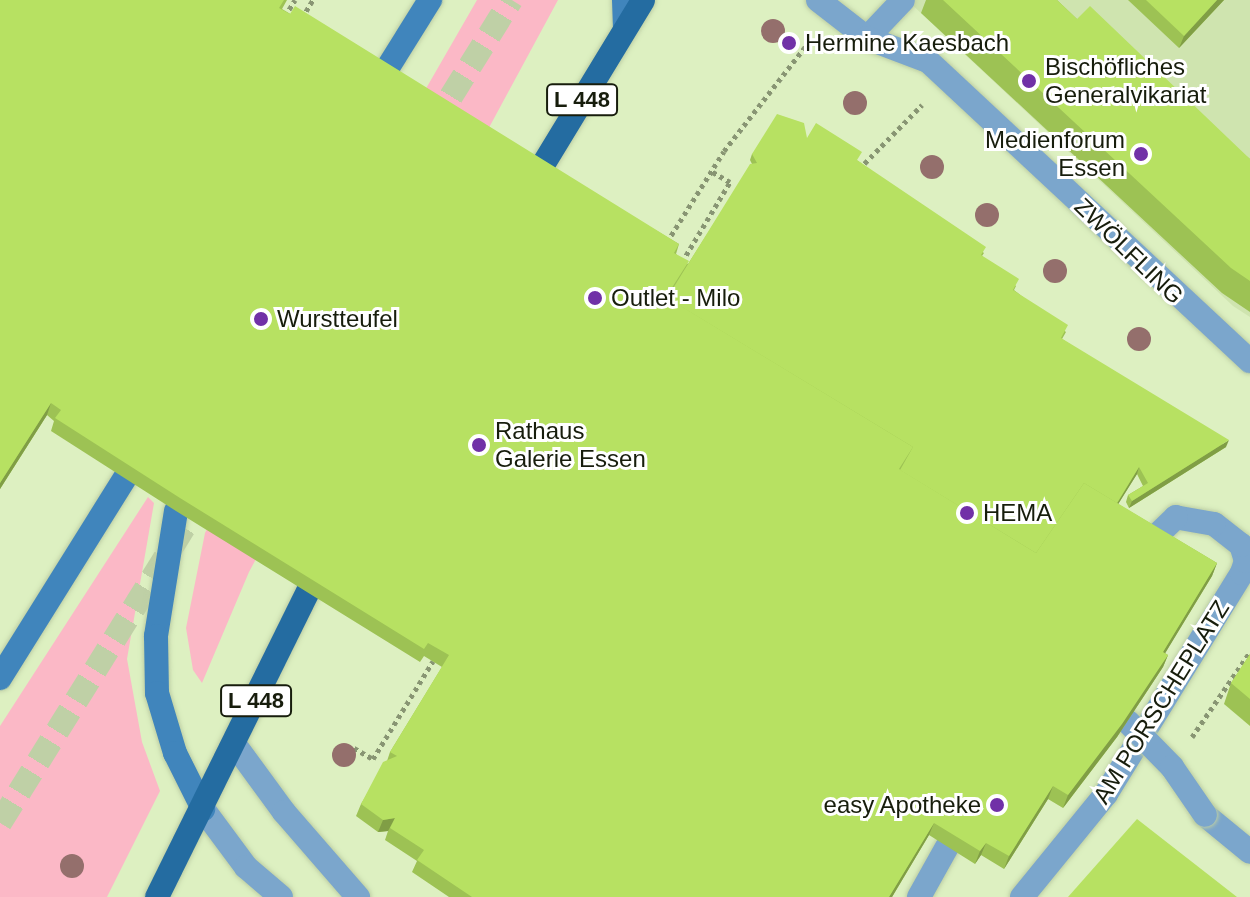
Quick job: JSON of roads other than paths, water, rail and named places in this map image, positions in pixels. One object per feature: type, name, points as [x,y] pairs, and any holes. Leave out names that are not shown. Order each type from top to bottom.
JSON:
[{"type":"main road","name":"L 448","points":[[538,173],[643,0]]},
{"type":"main road","name":"L 448","points":[[157,897],[235,745],[308,592]]},
{"type":"street","points":[[382,77],[430,0]]},
{"type":"street","points":[[624,0],[625,28]]},
{"type":"street","points":[[867,38],[903,0]]},
{"type":"street","name":"ZWÖLFLING","points":[[825,6],[867,38],[928,61],[1250,361]]},
{"type":"street","points":[[0,678],[125,478]]},
{"type":"street","points":[[176,511],[156,636],[157,693],[175,753],[203,809],[246,867],[281,897]]},
{"type":"street","name":"AM PORSCHEPLATZ","points":[[1022,897],[1106,794],[1248,559],[1232,538],[1214,524],[1189,516],[1162,525],[1153,539]]},
{"type":"street","points":[[1128,722],[1172,767],[1205,815],[1250,852]]},
{"type":"street","points":[[235,745],[284,812],[358,897]]},
{"type":"street","points":[[919,897],[947,847]]},
{"type":"tunnel","points":[[432,127],[511,0]]},
{"type":"tunnel","points":[[0,823],[206,492]]},
{"type":"place","name":"Hermine Kaesbach","points":[[789,43]]},
{"type":"place","name":"Bischöfliches Generalvikariat","points":[[1029,81]]},
{"type":"place","name":"Medienforum Essen","points":[[1141,154]]},
{"type":"place","name":"Outlet - Milo","points":[[595,298]]},
{"type":"place","name":"Wurstteufel","points":[[261,319]]},
{"type":"place","name":"Rathaus Galerie Essen","points":[[479,445]]},
{"type":"place","name":"HEMA","points":[[967,513]]},
{"type":"place","name":"easy Apotheke","points":[[997,805]]}]
